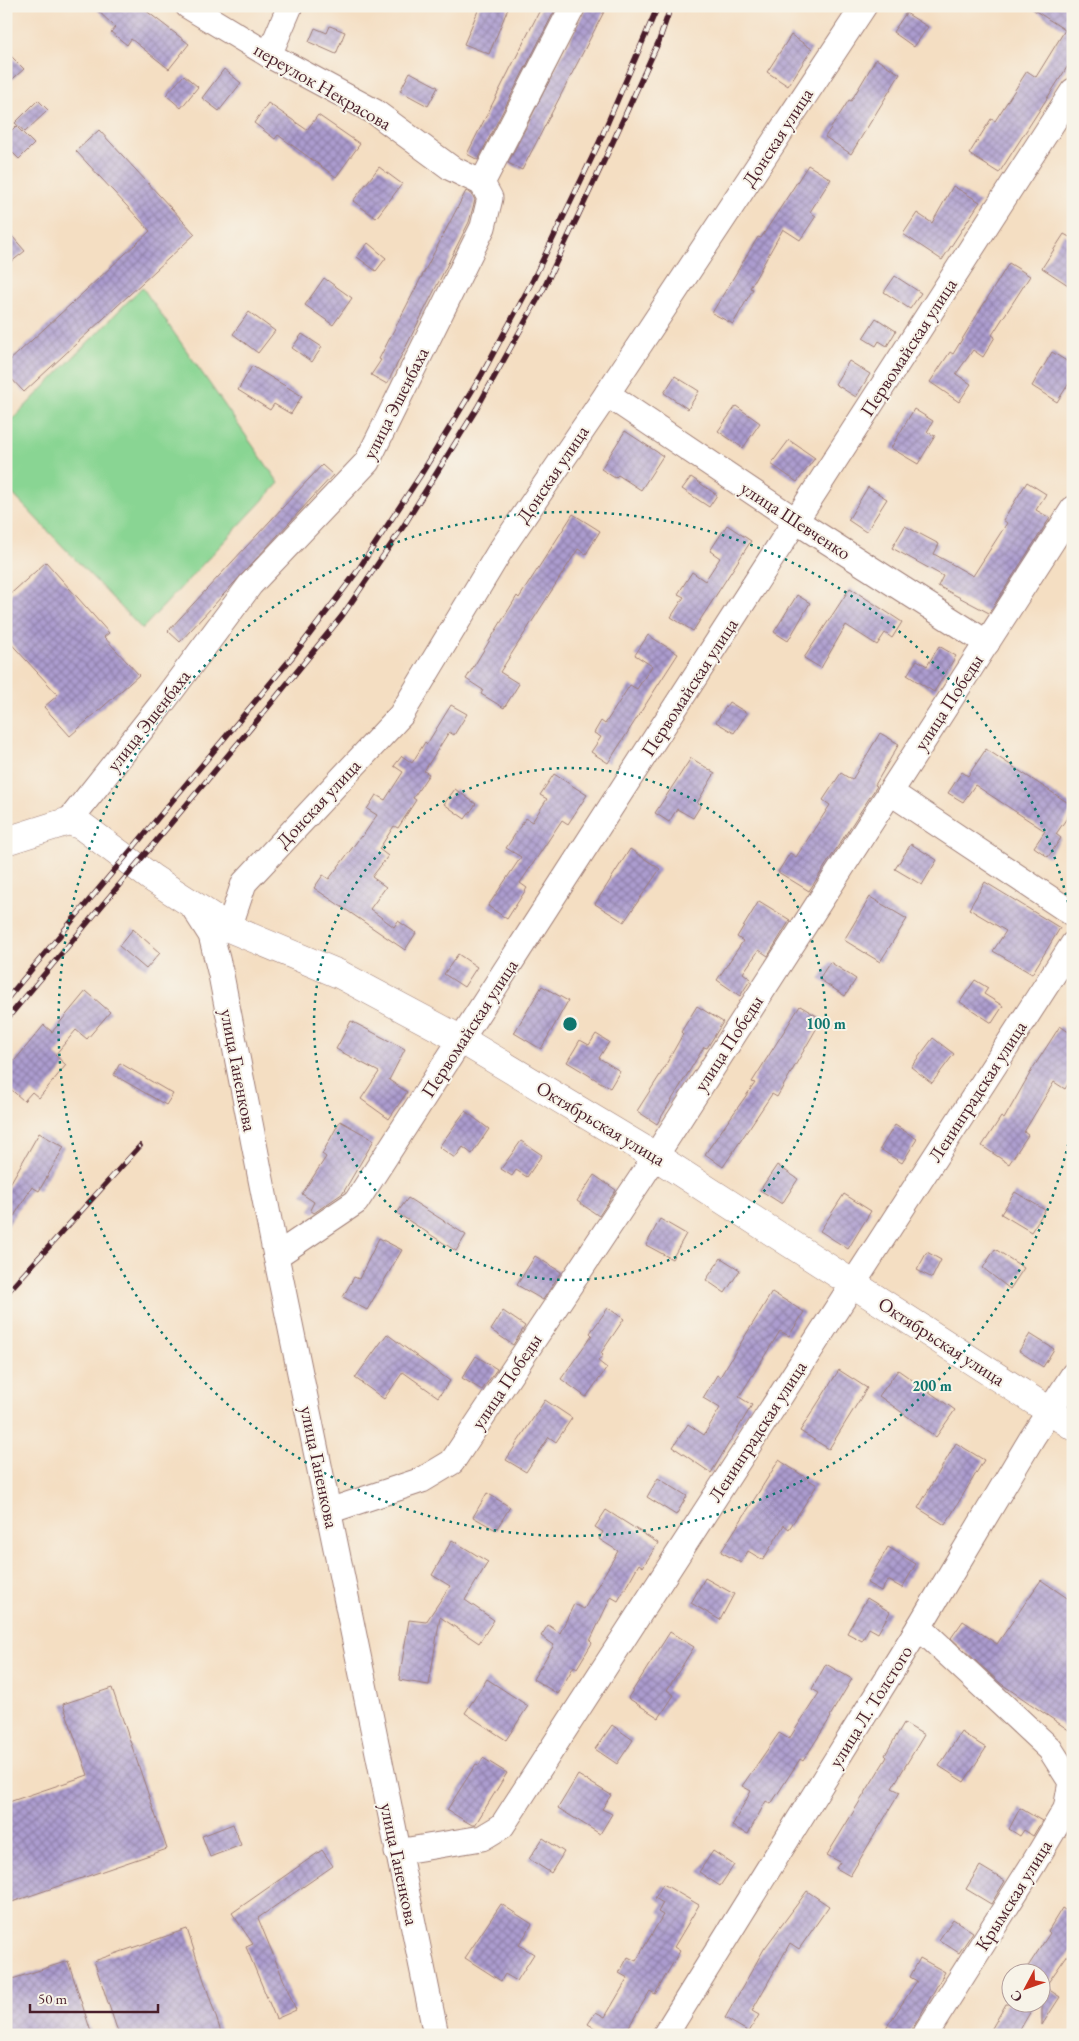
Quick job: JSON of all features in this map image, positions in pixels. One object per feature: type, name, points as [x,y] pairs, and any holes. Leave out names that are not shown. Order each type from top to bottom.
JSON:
[{"type":"main road","points":[[6,840],[69,821]]},
{"type":"main road","name":"Октябрьская улица","points":[[69,821],[82,826],[192,905],[229,928],[339,974],[462,1040],[655,1156],[1073,1426]]},
{"type":"street","name":"переулок Некрасова","points":[[188,6],[269,54],[375,112],[451,168],[482,183]]},
{"type":"street","points":[[269,54],[290,6]]},
{"type":"street","points":[[482,183],[573,6]]},
{"type":"street","name":"Донская улица","points":[[229,928],[244,883],[401,715],[500,551],[607,394],[864,6]]},
{"type":"street","name":"Первомайская улица","points":[[276,1256],[356,1202],[1073,91]]},
{"type":"street","name":"улица Эшенбаха","points":[[69,821],[160,706],[250,585],[367,462],[483,227],[490,198],[482,183]]},
{"type":"street","name":"улица Шевченко","points":[[607,394],[796,521],[986,643]]},
{"type":"street","name":"улица Победы","points":[[329,1510],[422,1480],[452,1462],[655,1156],[1073,508]]},
{"type":"street","points":[[890,792],[1073,914]]},
{"type":"street","name":"улица Ганенкова","points":[[192,905],[211,935],[221,975],[276,1256],[436,2035]]},
{"type":"street","name":"Ленинградская улица","points":[[397,1852],[482,1838],[502,1826],[1073,944]]},
{"type":"street","name":"улица Л. Толстого","points":[[665,2035],[920,1627],[1049,1410],[1073,1375]]},
{"type":"street","name":"Крымская улица","points":[[920,1627],[1050,1748],[1071,1782],[1066,1809],[925,2035]]},
{"type":"green space","points":[[142,287],[279,483],[142,629],[6,487],[6,426]]},
{"type":"building","points":[[93,6],[140,6],[189,44],[169,69],[131,39],[127,45],[111,32],[115,27]]},
{"type":"building","points":[[480,6],[509,6],[489,54],[464,44]]},
{"type":"building","points":[[542,6],[557,6],[478,160],[467,154]]},
{"type":"building","points":[[587,6],[607,6],[522,170],[508,163]]},
{"type":"building","points":[[1028,6],[1073,6],[1073,58],[999,173],[969,154],[991,119],[995,121],[1027,71],[1036,77],[1065,30]]},
{"type":"building","points":[[906,13],[928,27],[914,47],[893,32]]},
{"type":"building","points":[[330,26],[345,32],[336,54],[309,42],[315,28],[327,33]]},
{"type":"building","points":[[791,35],[812,49],[788,86],[767,72]]},
{"type":"building","points":[[6,51],[24,69],[6,85]]},
{"type":"building","points":[[876,59],[900,74],[851,154],[825,137],[849,100],[851,101]]},
{"type":"building","points":[[224,69],[241,83],[219,111],[202,98]]},
{"type":"building","points":[[410,72],[438,87],[428,106],[400,91]]},
{"type":"building","points":[[184,75],[198,87],[181,108],[166,95]]},
{"type":"building","points":[[38,100],[48,110],[25,132],[15,123]]},
{"type":"building","points":[[268,103],[307,130],[318,115],[360,144],[336,177],[278,135],[275,139],[254,123]]},
{"type":"building","points":[[16,126],[34,144],[19,159],[6,146],[6,136]]},
{"type":"building","points":[[99,130],[195,234],[24,392],[6,373],[6,364],[150,231],[76,151]]},
{"type":"building","points":[[808,165],[831,179],[810,212],[816,216],[800,240],[783,229],[750,288],[753,289],[733,324],[712,313],[758,237],[761,238]]},
{"type":"building","points":[[379,167],[402,184],[376,218],[353,201]]},
{"type":"building","points":[[953,186],[980,202],[942,260],[903,234],[917,213],[932,223]]},
{"type":"building","points":[[466,191],[472,194],[475,200],[469,222],[387,384],[371,375],[381,360],[379,359]]},
{"type":"building","points":[[6,229],[25,251],[6,266]]},
{"type":"building","points":[[1064,234],[1073,239],[1073,278],[1068,285],[1042,268]]},
{"type":"building","points":[[368,243],[386,258],[376,271],[357,257]]},
{"type":"building","points":[[1009,263],[1030,276],[992,335],[995,337],[983,357],[973,350],[956,374],[971,384],[959,402],[930,382],[950,352],[953,354]]},
{"type":"building","points":[[895,276],[921,293],[910,309],[884,292]]},
{"type":"building","points":[[324,278],[352,298],[333,325],[305,305]]},
{"type":"building","points":[[249,312],[275,331],[258,353],[233,334]]},
{"type":"building","points":[[876,318],[896,331],[887,346],[879,341],[876,346],[863,338]]},
{"type":"building","points":[[302,334],[322,347],[312,362],[292,348]]},
{"type":"building","points":[[1052,352],[1073,365],[1073,377],[1057,402],[1032,386]]},
{"type":"building","points":[[849,361],[870,374],[856,397],[835,384]]},
{"type":"building","points":[[252,366],[302,396],[291,414],[274,404],[270,410],[238,390]]},
{"type":"building","points":[[675,376],[699,391],[688,409],[664,393]]},
{"type":"building","points":[[736,406],[760,423],[743,448],[718,431]]},
{"type":"building","points":[[914,409],[933,421],[927,432],[935,436],[918,464],[891,448]]},
{"type":"building","points":[[625,431],[663,456],[641,490],[618,475],[615,478],[601,469]]},
{"type":"building","points":[[789,440],[815,458],[797,482],[771,464]]},
{"type":"building","points":[[322,465],[333,475],[180,642],[168,631]]},
{"type":"building","points":[[691,477],[717,495],[709,507],[682,489]]},
{"type":"building","points":[[1027,482],[1046,494],[1036,510],[1050,518],[989,613],[938,586],[943,576],[892,548],[905,526],[939,544],[934,554],[973,576],[1007,523],[1003,520]]},
{"type":"building","points":[[868,487],[887,499],[866,532],[848,520]]},
{"type":"building","points":[[573,514],[600,531],[586,554],[578,549],[500,672],[519,684],[504,708],[481,694],[483,690],[466,679],[517,596],[519,598]]},
{"type":"building","points":[[727,525],[751,541],[693,631],[671,617],[684,597],[678,594],[692,572],[705,581],[720,558],[710,551]]},
{"type":"building","points":[[46,562],[109,633],[104,637],[139,675],[70,736],[44,707],[58,695],[6,638],[6,598]]},
{"type":"building","points":[[850,588],[902,622],[892,638],[885,633],[877,645],[846,625],[821,668],[804,658]]},
{"type":"building","points":[[797,595],[810,603],[788,641],[774,632]]},
{"type":"building","points":[[648,635],[678,654],[608,763],[591,752],[601,737],[594,733],[601,721],[605,724],[630,685],[637,689],[652,666],[635,655]]},
{"type":"building","points":[[939,646],[956,656],[934,692],[907,675],[917,660],[927,666]]},
{"type":"building","points":[[729,702],[747,713],[734,733],[716,722]]},
{"type":"building","points":[[451,705],[467,714],[454,735],[449,732],[424,771],[429,774],[413,798],[416,800],[398,828],[394,826],[379,849],[388,856],[372,877],[386,887],[370,909],[394,927],[398,921],[416,933],[405,950],[314,888],[323,875],[329,879],[377,815],[367,809],[376,795],[385,800],[403,772],[394,766],[402,756],[412,763],[425,742],[427,744]]},
{"type":"building","points":[[880,733],[899,744],[875,785],[877,786],[809,891],[778,872],[790,853],[796,857],[830,805],[823,800],[841,773],[852,780]]},
{"type":"building","points":[[986,749],[1073,806],[1073,809],[1056,834],[1061,838],[1048,857],[1034,847],[1045,831],[975,785],[963,802],[948,793],[962,772],[968,776]]},
{"type":"building","points":[[691,758],[715,773],[697,803],[701,805],[693,818],[677,809],[669,822],[655,813]]},
{"type":"building","points":[[554,774],[587,795],[568,824],[562,820],[520,883],[527,888],[507,919],[488,906],[521,857],[506,848],[526,818],[532,822],[547,799],[540,795]]},
{"type":"building","points":[[455,789],[476,804],[465,819],[444,804]]},
{"type":"building","points":[[911,844],[937,860],[922,885],[895,869]]},
{"type":"building","points":[[630,849],[660,869],[624,922],[595,904]]},
{"type":"building","points":[[985,882],[1060,928],[1032,974],[993,951],[1006,931],[969,909]]},
{"type":"building","points":[[870,897],[907,919],[880,962],[844,940]]},
{"type":"building","points":[[759,901],[790,920],[768,956],[759,950],[743,973],[751,979],[740,996],[717,980],[743,941],[737,937]]},
{"type":"building","points":[[133,929],[160,953],[146,969],[119,946]]},
{"type":"building","points":[[458,954],[477,967],[464,987],[444,974]]},
{"type":"building","points":[[830,962],[856,979],[845,996],[819,979]]},
{"type":"building","points":[[975,980],[988,988],[984,994],[1003,1006],[992,1023],[960,1002]]},
{"type":"building","points":[[542,986],[568,1001],[541,1049],[514,1033]]},
{"type":"building","points":[[86,991],[110,1012],[87,1039],[76,1030],[55,1055],[66,1065],[39,1098],[32,1092],[24,1101],[6,1085],[6,1071],[44,1025],[52,1032]]},
{"type":"building","points":[[697,1006],[723,1022],[707,1048],[704,1047],[657,1124],[637,1111],[660,1075],[683,1034],[681,1032]]},
{"type":"building","points":[[800,1006],[822,1019],[777,1097],[772,1094],[723,1167],[705,1154],[755,1083],[752,1082]]},
{"type":"building","points":[[351,1021],[405,1049],[389,1080],[407,1092],[389,1119],[361,1099],[379,1072],[336,1049]]},
{"type":"building","points":[[1060,1026],[1073,1035],[1073,1076],[1065,1089],[1054,1082],[1024,1132],[1028,1135],[1009,1164],[982,1146],[1001,1117],[1004,1119]]},
{"type":"building","points":[[596,1034],[609,1042],[599,1058],[620,1071],[610,1088],[567,1062],[580,1040],[589,1045]]},
{"type":"building","points":[[933,1038],[954,1054],[932,1083],[911,1067]]},
{"type":"building","points":[[120,1063],[173,1094],[166,1105],[114,1075]]},
{"type":"building","points":[[465,1111],[489,1129],[472,1154],[463,1147],[455,1158],[439,1147]]},
{"type":"building","points":[[340,1121],[374,1140],[343,1193],[314,1213],[310,1210],[314,1202],[302,1194],[326,1157],[322,1154]]},
{"type":"building","points":[[895,1125],[917,1139],[902,1163],[880,1149]]},
{"type":"building","points":[[39,1133],[64,1147],[39,1191],[32,1187],[6,1229],[6,1191]]},
{"type":"building","points":[[521,1141],[542,1155],[527,1177],[516,1170],[512,1176],[501,1169]]},
{"type":"building","points":[[777,1165],[798,1179],[782,1204],[760,1190]]},
{"type":"building","points":[[594,1175],[616,1190],[599,1216],[577,1201]]},
{"type":"building","points":[[1015,1192],[1045,1210],[1031,1232],[1001,1214]]},
{"type":"building","points":[[844,1194],[871,1211],[848,1249],[820,1231]]},
{"type":"building","points":[[408,1198],[466,1235],[456,1251],[397,1213]]},
{"type":"building","points":[[660,1219],[686,1234],[672,1259],[646,1245]]},
{"type":"building","points":[[379,1238],[402,1250],[367,1310],[343,1297],[354,1277],[359,1279]]},
{"type":"building","points":[[995,1249],[1024,1268],[1010,1289],[983,1268]]},
{"type":"building","points":[[927,1252],[941,1260],[932,1278],[917,1270]]},
{"type":"building","points":[[535,1256],[561,1272],[543,1300],[517,1285]]},
{"type":"building","points":[[721,1258],[740,1270],[725,1293],[706,1280]]},
{"type":"building","points":[[772,1292],[804,1312],[789,1336],[780,1331],[739,1397],[752,1405],[711,1473],[673,1447],[688,1424],[704,1435],[720,1408],[703,1398],[717,1375],[720,1377]]},
{"type":"building","points":[[608,1308],[624,1319],[601,1353],[603,1355],[598,1361],[607,1368],[586,1397],[561,1379],[592,1335],[590,1333]]},
{"type":"building","points":[[503,1311],[525,1326],[513,1345],[491,1330]]},
{"type":"building","points":[[387,1334],[450,1381],[438,1397],[403,1372],[384,1399],[355,1378]]},
{"type":"building","points":[[1030,1334],[1054,1349],[1043,1367],[1019,1351]]},
{"type":"building","points":[[476,1356],[497,1369],[482,1390],[462,1378]]},
{"type":"building","points":[[839,1370],[867,1388],[829,1449],[800,1431]]},
{"type":"building","points":[[898,1370],[955,1410],[936,1437],[879,1396]]},
{"type":"building","points":[[545,1400],[572,1418],[556,1442],[549,1437],[526,1472],[506,1460]]},
{"type":"building","points":[[956,1443],[984,1460],[945,1525],[918,1508]]},
{"type":"building","points":[[779,1460],[817,1485],[789,1529],[784,1525],[763,1560],[748,1551],[741,1563],[721,1552]]},
{"type":"building","points":[[658,1478],[687,1496],[676,1515],[647,1497]]},
{"type":"building","points":[[487,1493],[510,1507],[496,1530],[473,1517]]},
{"type":"building","points":[[606,1510],[658,1543],[643,1567],[639,1564],[618,1601],[611,1597],[590,1641],[592,1643],[577,1668],[574,1666],[558,1694],[533,1679],[554,1645],[541,1636],[548,1625],[560,1633],[574,1604],[584,1609],[618,1551],[599,1539],[603,1532],[595,1527]]},
{"type":"building","points":[[452,1540],[488,1562],[465,1600],[494,1620],[479,1643],[440,1617],[429,1685],[399,1680],[409,1620],[426,1622],[450,1586],[432,1575]]},
{"type":"building","points":[[888,1547],[916,1564],[902,1588],[888,1580],[881,1591],[867,1583]]},
{"type":"building","points":[[705,1578],[734,1594],[720,1620],[691,1603]]},
{"type":"building","points":[[1041,1580],[1073,1602],[1073,1733],[1000,1683],[951,1638],[963,1621],[997,1644]]},
{"type":"building","points":[[867,1598],[890,1612],[878,1633],[869,1628],[862,1641],[847,1633]]},
{"type":"building","points":[[670,1632],[694,1647],[667,1690],[674,1695],[659,1718],[628,1698]]},
{"type":"building","points":[[826,1664],[852,1679],[831,1717],[803,1761],[800,1759],[771,1804],[766,1801],[748,1834],[732,1826],[751,1791],[742,1786],[779,1733],[789,1739],[819,1693],[812,1689]]},
{"type":"building","points":[[487,1679],[528,1706],[506,1740],[465,1713]]},
{"type":"building","points":[[112,1688],[167,1849],[6,1904],[6,1803],[88,1775],[63,1704]]},
{"type":"building","points":[[904,1723],[924,1735],[892,1788],[900,1792],[850,1876],[836,1868],[840,1862],[827,1855],[887,1757],[885,1755]]},
{"type":"building","points":[[612,1725],[633,1740],[617,1764],[595,1749]]},
{"type":"building","points":[[961,1732],[986,1748],[964,1782],[939,1766]]},
{"type":"building","points":[[483,1758],[507,1773],[475,1825],[472,1825],[447,1810],[476,1764],[479,1765]]},
{"type":"building","points":[[578,1775],[611,1795],[602,1809],[612,1814],[600,1834],[558,1808]]},
{"type":"building","points":[[1020,1808],[1042,1821],[1033,1836],[1024,1830],[1020,1836],[1009,1829]]},
{"type":"building","points":[[233,1824],[241,1845],[210,1857],[202,1836]]},
{"type":"building","points":[[543,1838],[564,1852],[551,1873],[529,1859]]},
{"type":"building","points":[[322,1850],[333,1866],[258,1918],[296,2010],[276,2019],[246,1947],[253,1944],[232,1913]]},
{"type":"building","points":[[713,1851],[734,1865],[720,1886],[699,1872]]},
{"type":"building","points":[[980,1866],[1005,1881],[991,1904],[966,1889]]},
{"type":"building","points":[[663,1884],[699,1905],[674,1947],[680,1951],[655,1994],[650,1991],[624,2035],[606,2035],[588,2024],[596,2012],[605,2017],[628,1978],[619,1973],[628,1957],[636,1961],[663,1915],[658,1912],[663,1903],[655,1898]]},
{"type":"building","points":[[807,1891],[829,1906],[799,1949],[790,1943],[752,2011],[759,2015],[749,2032],[725,2018],[764,1949]]},
{"type":"building","points":[[501,1904],[532,1924],[519,1945],[534,1954],[517,1981],[505,1974],[501,1981],[465,1958]]},
{"type":"building","points":[[1062,1908],[1073,1915],[1073,1947],[1052,1977],[1052,1964],[1030,1964],[1050,1933],[1048,1931]]},
{"type":"building","points":[[953,1919],[973,1932],[959,1953],[939,1940]]},
{"type":"building","points":[[187,1929],[222,2035],[119,2035],[94,1961]]},
{"type":"building","points":[[920,1958],[945,1972],[909,2035],[896,2035],[886,2028],[917,1981],[910,1977]]},
{"type":"building","points":[[68,1961],[92,2035],[6,2035],[6,1981]]},
{"type":"building","points":[[1052,1992],[1060,1997],[1052,2009]]},
{"type":"building","points":[[1002,2011],[1002,2014],[1029,2014],[1017,2035],[988,2035]]},
{"type":"building","points":[[1042,2014],[1049,2014],[1042,2025]]},
{"type":"railway","points":[[6,1000],[293,656],[356,573],[420,476],[481,376],[533,280],[598,145],[658,6]]},
{"type":"railway","points":[[6,1020],[260,717],[342,616],[403,527],[477,408],[544,288],[659,41],[671,6]]},
{"type":"railway","points":[[6,1294],[140,1146]]}]
